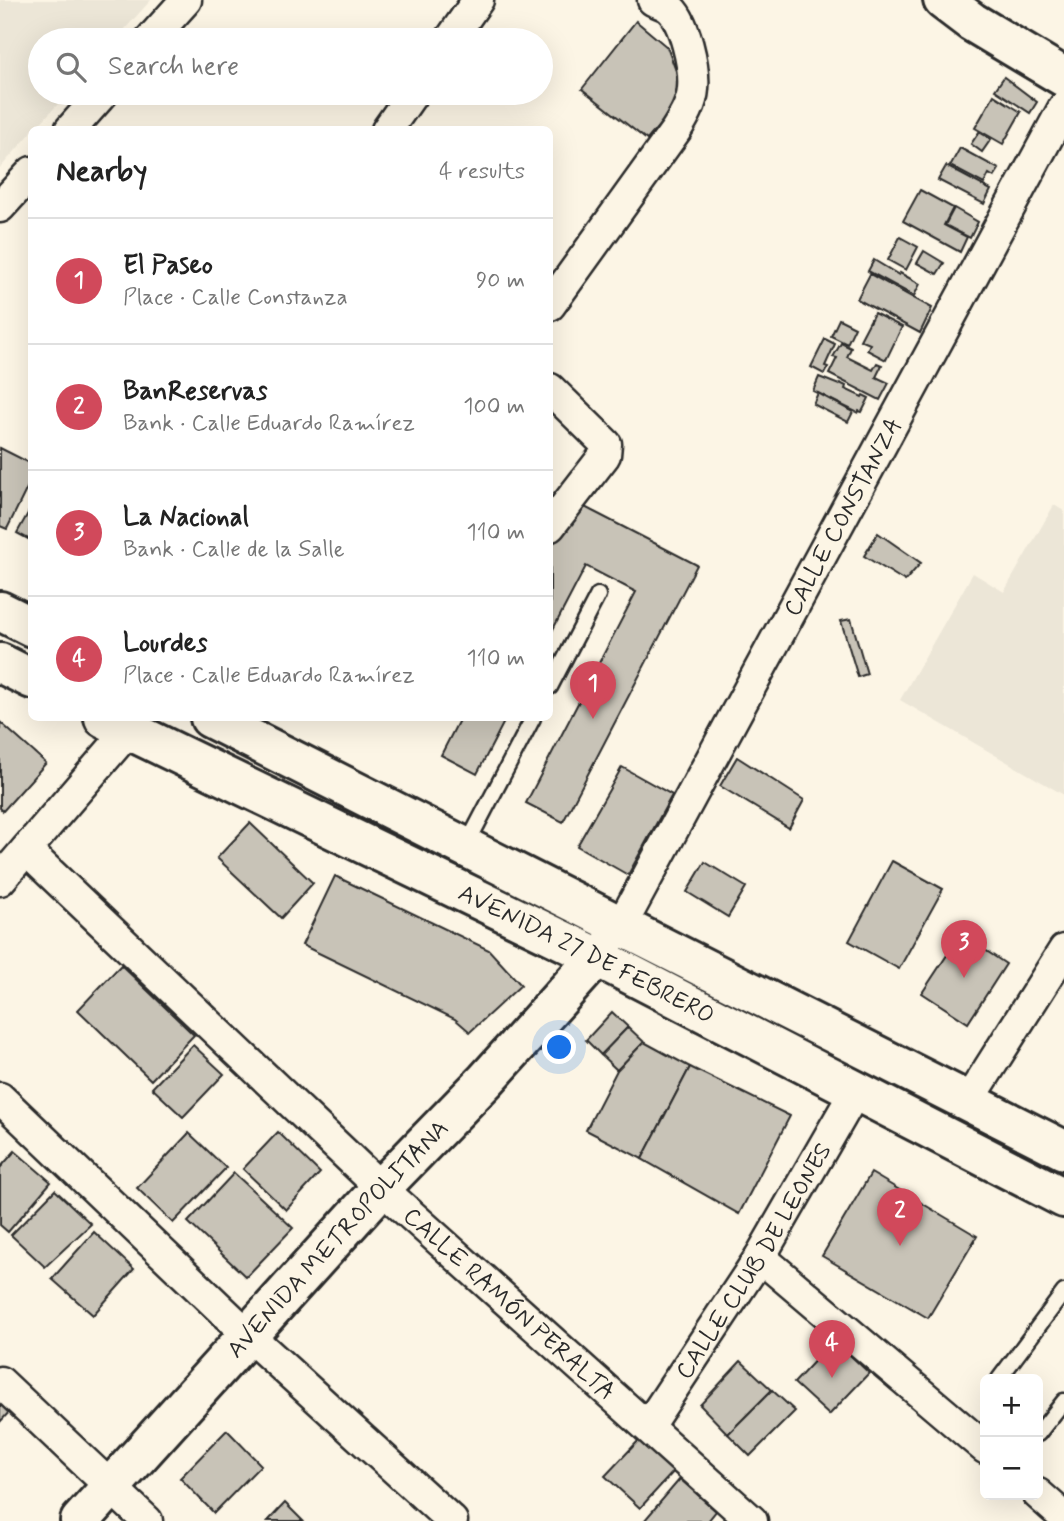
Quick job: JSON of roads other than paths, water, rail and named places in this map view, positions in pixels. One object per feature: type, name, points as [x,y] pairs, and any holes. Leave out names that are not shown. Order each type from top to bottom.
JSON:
[{"type":"main road","points":[[943,0],[972,22],[1064,77]]},
{"type":"main road","points":[[0,611],[28,625]]},
{"type":"main road","points":[[0,663],[28,677]]},
{"type":"main road","name":"AVENIDA 27 DE FEBRERO","points":[[216,721],[622,924],[1064,1150]]},
{"type":"main road","name":"AVENIDA 27 DE FEBRERO","points":[[116,724],[597,957],[1064,1198]]},
{"type":"main road","name":"AVENIDA METROPOLITANA","points":[[80,1521],[381,1188],[486,1080],[597,957]]},
{"type":"street","points":[[161,28],[186,0]]},
{"type":"street","points":[[458,28],[478,0]]},
{"type":"street","points":[[553,301],[687,111],[694,91],[693,75],[684,33],[666,2]]},
{"type":"street","points":[[74,126],[92,105]]},
{"type":"street","points":[[390,126],[405,105]]},
{"type":"street","name":"CALLE CONSTANZA","points":[[597,957],[622,924],[1064,107]]},
{"type":"street","points":[[0,207],[28,176]]},
{"type":"street","points":[[553,392],[606,444],[605,455],[553,522]]},
{"type":"street","points":[[0,880],[26,850],[116,724]]},
{"type":"street","name":"CALLE RAMÓN PERALTA","points":[[26,850],[381,1188],[752,1521]]},
{"type":"street","points":[[969,1100],[1064,950]]},
{"type":"street","name":"CALLE CLUB DE LEONES","points":[[648,1426],[761,1257],[855,1092]]},
{"type":"street","points":[[0,1098],[249,1336],[452,1521]]},
{"type":"street","points":[[761,1257],[980,1444]]},
{"type":"street","points":[[0,1382],[148,1521]]},
{"type":"street","points":[[1043,1498],[1064,1517]]},
{"type":"lane","points":[[553,681],[598,595]]},
{"type":"lane","points":[[465,847],[531,721]]},
{"type":"lane","points":[[1003,1374],[1064,1292]]},
{"type":"lane","points":[[1043,1428],[1064,1402]]},
{"type":"place","name":"El Paseo","points":[[593,719]]},
{"type":"place","name":"La Nacional","points":[[964,978]]},
{"type":"place","name":"BanReservas","points":[[900,1246]]},
{"type":"place","name":"Lourdes","points":[[832,1378]]}]
